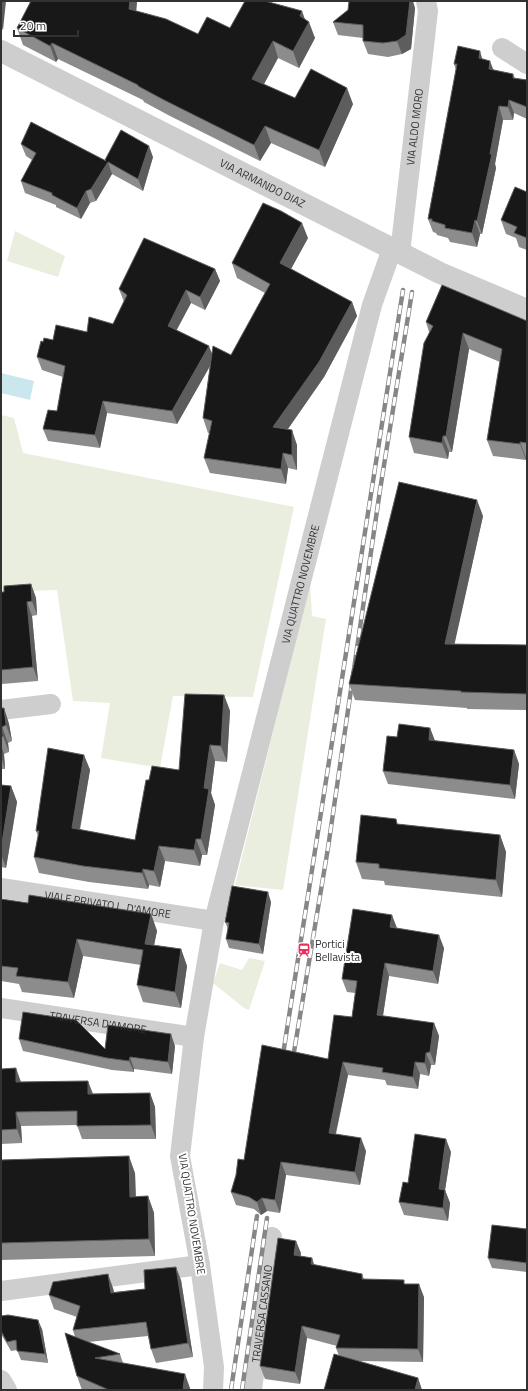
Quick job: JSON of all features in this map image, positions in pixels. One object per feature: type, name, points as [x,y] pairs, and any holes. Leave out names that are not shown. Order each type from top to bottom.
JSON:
[{"type":"street","name":"VIA ALDO MORO","points":[[396,251],[428,11],[426,1]]},
{"type":"street","points":[[502,48],[527,64]]},
{"type":"street","name":"VIA ARMANDO DIAZ","points":[[1,51],[440,273],[527,310]]},
{"type":"street","name":"VIA QUATTRO NOVEMBRE","points":[[213,1390],[214,1367],[200,1264],[180,1156],[194,1037],[214,921],[372,305],[396,251]]},
{"type":"street","points":[[1,710],[51,704]]},
{"type":"street","name":"VIALE PRIVATO L. D'AMORE","points":[[1,888],[214,921]]},
{"type":"street","name":"TRAVERSA D'AMORE","points":[[1,1008],[194,1037]]},
{"type":"street","name":"TRAVERSA CASSANO","points":[[252,1390],[272,1237]]},
{"type":"street","points":[[1,1291],[200,1264]]},
{"type":"street","points":[[1,1380],[7,1390]]},
{"type":"shaded area","points":[[15,231],[65,256],[58,277],[7,261]]},
{"type":"shaded area","points":[[1,415],[14,418],[23,453],[294,507],[253,697],[173,696],[160,768],[101,758],[110,703],[73,701],[57,590],[1,592]]},
{"type":"shaded area","points":[[310,583],[312,616],[326,619],[283,890],[235,885]]},
{"type":"shaded area","points":[[249,958],[265,961],[249,1010],[244,1008],[213,983],[220,963],[242,970]]},
{"type":"water","points":[[1,373],[34,381],[30,400],[1,393]]},
{"type":"building","points":[[31,1],[130,1],[129,9],[166,19],[198,34],[207,17],[230,28],[245,1],[265,1],[302,11],[300,16],[309,22],[293,51],[273,41],[252,79],[295,98],[311,69],[347,88],[319,150],[265,126],[254,145],[164,100],[138,85],[52,43],[50,46],[17,28]]},
{"type":"building","points":[[349,1],[410,1],[406,35],[397,41],[383,43],[363,41],[363,25],[333,22],[348,10]]},
{"type":"building","points":[[458,46],[480,51],[479,58],[490,61],[489,69],[513,74],[513,78],[527,80],[527,107],[509,100],[508,107],[499,106],[490,154],[492,154],[477,221],[475,220],[472,233],[445,228],[445,225],[432,221],[432,219],[428,219],[457,64],[454,64]]},
{"type":"building","points":[[31,122],[106,161],[105,160],[121,130],[149,146],[138,179],[108,162],[91,189],[86,191],[77,208],[52,195],[52,193],[21,181],[36,153],[21,144]]},
{"type":"building","points":[[515,187],[527,192],[527,238],[514,233],[517,227],[501,220]]},
{"type":"building","points":[[263,203],[302,223],[280,263],[352,302],[319,362],[273,427],[292,430],[292,455],[283,453],[281,469],[204,458],[212,421],[203,418],[213,346],[231,355],[270,284],[232,263]]},
{"type":"building","points":[[144,238],[215,269],[200,297],[186,290],[168,326],[209,346],[172,411],[103,401],[95,435],[43,429],[48,410],[57,411],[65,366],[37,357],[41,341],[43,342],[44,338],[53,340],[56,325],[87,332],[89,317],[113,324],[127,295],[119,289]]},
{"type":"building","points":[[442,285],[527,321],[527,443],[520,442],[520,444],[487,440],[502,349],[463,333],[446,436],[443,436],[442,443],[409,437],[424,343],[433,326],[426,322]]},
{"type":"building","points":[[399,482],[477,500],[445,644],[527,645],[527,694],[461,692],[349,684]]},
{"type":"building","points":[[31,584],[32,601],[27,602],[33,667],[1,670],[1,592],[4,592],[4,586]]},
{"type":"building","points":[[185,694],[224,695],[221,746],[210,745],[204,788],[209,789],[201,839],[196,839],[194,850],[159,846],[154,871],[143,869],[142,873],[83,866],[34,857],[39,831],[36,831],[48,748],[84,755],[72,828],[135,840],[146,780],[149,780],[152,766],[179,770]]},
{"type":"building","points":[[1,708],[4,708],[6,725],[2,727],[3,736],[1,737]]},
{"type":"building","points":[[399,724],[430,728],[429,740],[514,750],[510,785],[383,771],[387,736],[397,737]]},
{"type":"building","points":[[1,785],[11,786],[1,849]]},
{"type":"building","points":[[361,815],[396,819],[397,824],[500,835],[496,880],[379,868],[379,864],[356,862]]},
{"type":"building","points":[[232,886],[268,892],[259,944],[226,939],[229,923],[225,922]]},
{"type":"building","points":[[29,895],[151,914],[145,944],[181,949],[175,992],[137,985],[143,950],[77,939],[68,982],[16,976],[18,968],[1,966],[1,899],[28,903]]},
{"type":"building","points":[[353,909],[392,915],[390,927],[439,935],[433,971],[385,963],[377,1015],[434,1023],[430,1052],[426,1053],[425,1063],[415,1062],[413,1077],[382,1072],[383,1068],[343,1062],[329,1133],[361,1138],[355,1172],[281,1162],[275,1200],[262,1198],[257,1202],[249,1197],[231,1192],[236,1175],[238,1159],[244,1160],[262,1045],[328,1059],[334,1015],[352,1017],[357,981],[342,979]]},
{"type":"building","points":[[23,1012],[76,1020],[105,1049],[108,1025],[171,1034],[168,1062],[130,1057],[129,1061],[107,1058],[19,1039]]},
{"type":"building","points":[[16,1068],[16,1082],[88,1081],[88,1094],[150,1093],[151,1125],[77,1126],[77,1111],[16,1112],[17,1129],[1,1130],[1,1069]]},
{"type":"building","points":[[415,1134],[446,1139],[439,1189],[445,1190],[443,1208],[399,1202],[403,1182],[408,1183]]},
{"type":"building","points":[[129,1156],[130,1197],[148,1196],[149,1239],[1,1243],[1,1160]]},
{"type":"building","points":[[492,1225],[527,1229],[527,1263],[488,1258]]},
{"type":"building","points":[[278,1238],[296,1241],[294,1255],[312,1258],[311,1264],[362,1274],[362,1279],[404,1280],[404,1284],[419,1284],[418,1349],[336,1348],[340,1335],[302,1326],[295,1372],[260,1366]]},
{"type":"building","points":[[176,1267],[188,1343],[151,1349],[146,1322],[73,1330],[80,1306],[49,1295],[53,1282],[108,1274],[111,1293],[145,1289],[144,1270]]},
{"type":"building","points":[[8,1315],[38,1320],[45,1354],[17,1351],[16,1340],[7,1342],[1,1331],[1,1316]]},
{"type":"building","points":[[65,1333],[120,1354],[95,1358],[185,1374],[183,1390],[109,1390],[77,1376]]},
{"type":"building","points":[[334,1354],[418,1378],[415,1390],[324,1390]]},
{"type":"railway","points":[[282,1061],[403,290]]},
{"type":"railway","points":[[292,1064],[328,848],[380,490],[412,292]]},
{"type":"railway","points":[[231,1390],[257,1216]]},
{"type":"railway","points":[[242,1390],[267,1218]]},
{"type":"place","name":"Portici Bellavista","points":[[304,950]]}]
